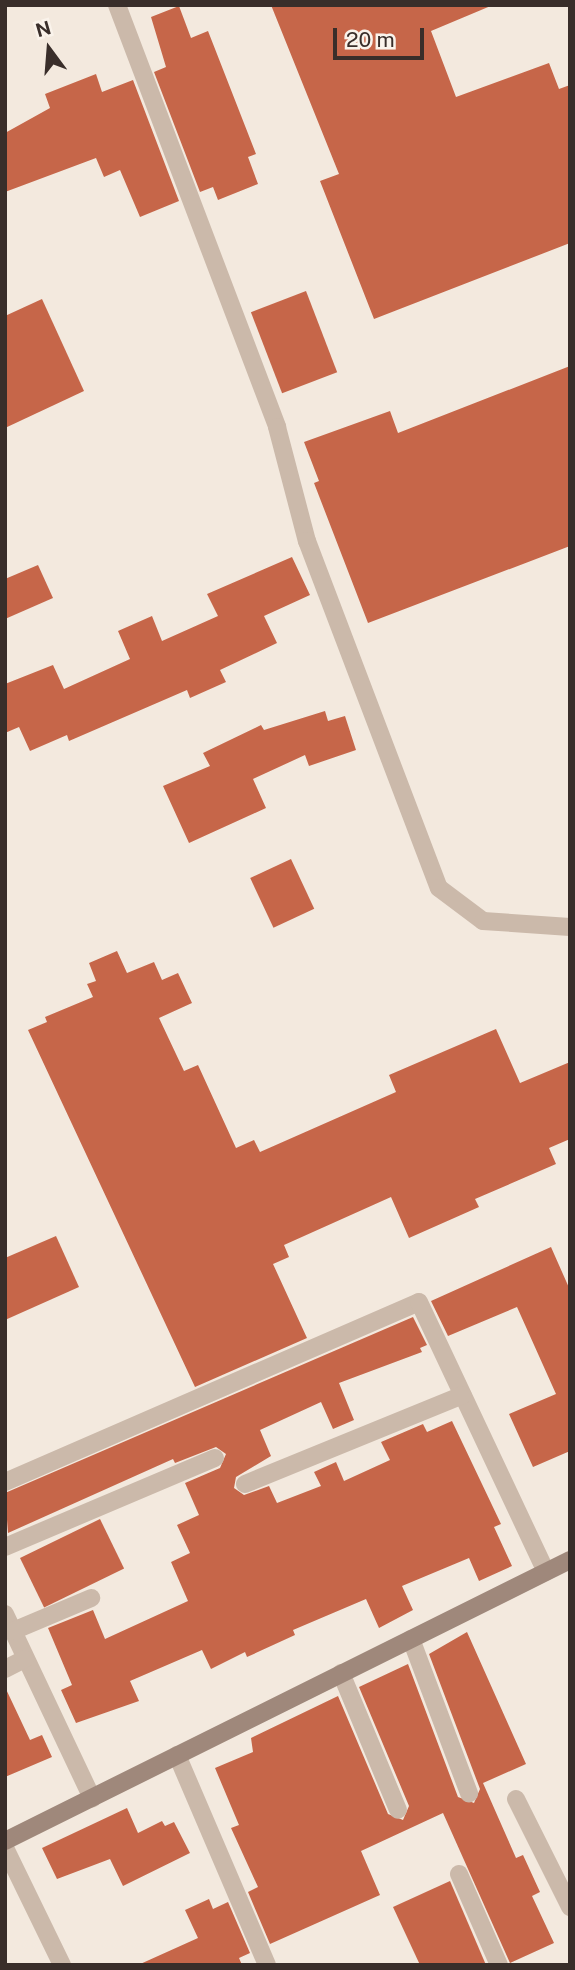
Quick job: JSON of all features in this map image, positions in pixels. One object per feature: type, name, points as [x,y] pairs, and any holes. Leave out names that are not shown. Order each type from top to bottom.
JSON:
[{"type":"street","points":[[117,5],[277,427],[307,541],[439,888],[483,921],[570,927]]},
{"type":"street","points":[[5,1482],[419,1302],[546,1572]]},
{"type":"street","points":[[245,1484],[463,1395]]},
{"type":"street","points":[[5,1548],[215,1458]]},
{"type":"street","points":[[5,1841],[570,1560]]},
{"type":"street","points":[[13,1631],[92,1598]]},
{"type":"street","points":[[5,1614],[92,1798]]},
{"type":"street","points":[[411,1639],[470,1793]]},
{"type":"street","points":[[5,1669],[25,1659]]},
{"type":"street","points":[[341,1673],[398,1810]]},
{"type":"street","points":[[177,1755],[267,1965]]},
{"type":"street","points":[[516,1799],[570,1908]]},
{"type":"street","points":[[5,1848],[62,1965]]},
{"type":"street","points":[[459,1874],[499,1965]]},
{"type":"building","points":[[271,5],[493,5],[431,31],[456,97],[549,63],[559,89],[570,85],[570,243],[374,319],[320,181],[339,174]]},
{"type":"building","points":[[179,6],[191,38],[208,31],[256,154],[248,157],[258,184],[218,200],[213,187],[200,192],[154,72],[166,67],[151,17]]},
{"type":"building","points":[[96,74],[102,92],[133,80],[179,201],[140,217],[120,170],[104,177],[96,158],[5,192],[5,133],[50,108],[45,94]]},
{"type":"building","points":[[306,291],[337,372],[282,393],[251,312]]},
{"type":"building","points":[[42,299],[84,391],[5,428],[5,316]]},
{"type":"building","points":[[570,366],[570,546],[368,623],[314,483],[319,481],[304,442],[390,411],[398,433]]},
{"type":"building","points":[[292,557],[310,595],[264,616],[277,643],[220,670],[226,682],[190,698],[187,690],[69,741],[67,735],[30,751],[19,727],[5,733],[5,684],[53,665],[64,689],[130,659],[118,631],[152,616],[162,641],[218,616],[207,594]]},
{"type":"building","points":[[38,565],[53,598],[5,619],[5,579]]},
{"type":"building","points":[[325,711],[328,721],[345,716],[356,750],[309,766],[305,755],[253,779],[266,808],[189,843],[163,786],[210,766],[203,753],[261,725],[264,730]]},
{"type":"building","points":[[291,859],[314,909],[273,928],[250,878]]},
{"type":"building","points":[[117,951],[127,973],[154,962],[162,980],[178,973],[192,1003],[159,1018],[184,1071],[198,1065],[236,1148],[254,1140],[260,1152],[396,1092],[389,1075],[496,1029],[520,1083],[570,1062],[570,1139],[549,1148],[556,1164],[475,1199],[479,1207],[409,1238],[391,1197],[284,1245],[289,1257],[273,1264],[307,1338],[195,1387],[28,1030],[47,1022],[45,1017],[93,997],[87,984],[96,981],[89,963]]},
{"type":"building","points":[[56,1236],[79,1287],[5,1320],[5,1258]]},
{"type":"building","points":[[551,1247],[570,1290],[570,1451],[533,1467],[509,1414],[556,1394],[517,1307],[448,1336],[431,1301]]},
{"type":"building","points":[[413,1317],[427,1345],[420,1348],[422,1352],[339,1383],[354,1420],[333,1429],[321,1402],[260,1430],[271,1456],[236,1477],[234,1488],[244,1495],[269,1486],[277,1503],[321,1486],[314,1472],[336,1462],[344,1481],[390,1460],[381,1442],[423,1424],[427,1432],[452,1421],[501,1524],[494,1527],[512,1566],[479,1581],[469,1558],[402,1586],[413,1610],[379,1628],[366,1599],[293,1630],[295,1635],[247,1657],[245,1652],[211,1669],[202,1650],[130,1681],[139,1701],[76,1723],[61,1690],[72,1685],[48,1628],[93,1610],[105,1639],[188,1601],[171,1562],[190,1553],[177,1525],[199,1515],[185,1483],[220,1468],[226,1454],[216,1447],[175,1463],[173,1459],[8,1533],[5,1493]]},
{"type":"building","points":[[100,1519],[124,1568],[44,1607],[20,1558]]},
{"type":"building","points":[[467,1632],[526,1764],[483,1783],[516,1858],[523,1855],[540,1892],[532,1896],[554,1943],[510,1963],[443,1813],[361,1851],[380,1895],[270,1944],[248,1892],[258,1887],[231,1828],[239,1825],[215,1768],[253,1752],[251,1738],[338,1696],[388,1814],[403,1820],[409,1806],[359,1687],[408,1664],[458,1797],[474,1803],[480,1789],[429,1654]]},
{"type":"building","points":[[5,1687],[30,1740],[42,1735],[52,1757],[5,1777]]},
{"type":"building","points":[[127,1808],[138,1833],[162,1821],[165,1826],[174,1822],[190,1853],[123,1886],[110,1859],[57,1879],[42,1848]]},
{"type":"building","points":[[450,1881],[486,1965],[420,1965],[393,1907]]},
{"type":"building","points":[[209,1899],[213,1909],[228,1902],[250,1953],[239,1958],[242,1965],[138,1965],[198,1938],[185,1910]]}]
